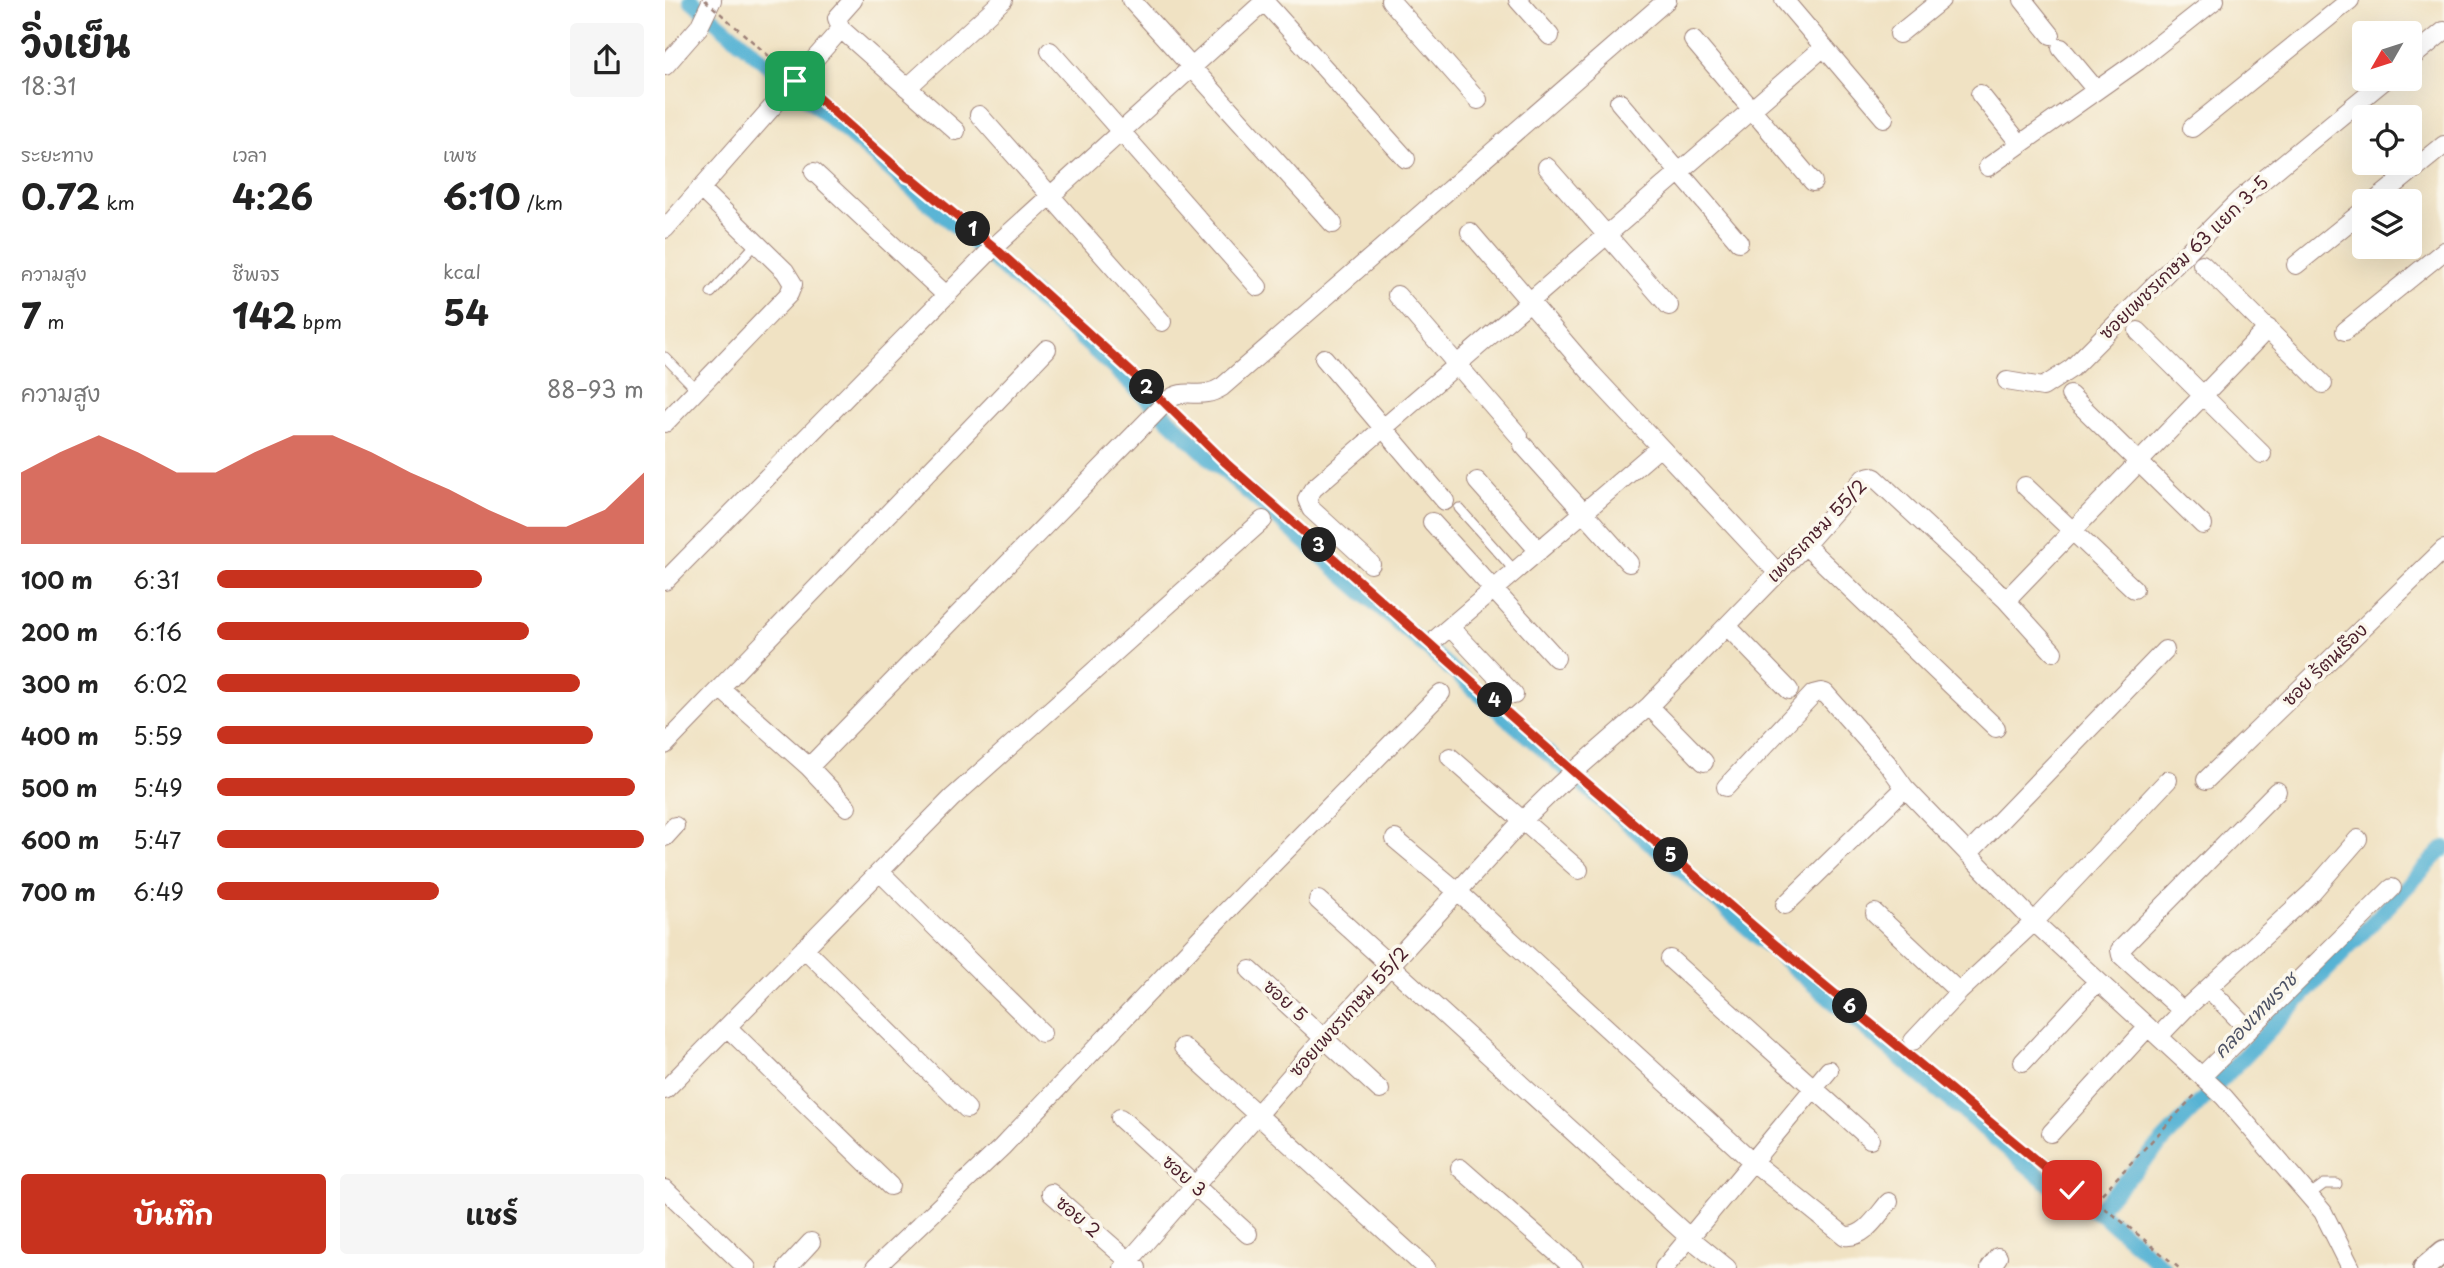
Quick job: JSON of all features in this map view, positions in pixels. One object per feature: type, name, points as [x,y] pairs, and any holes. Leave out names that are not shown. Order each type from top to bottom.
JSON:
[{"type":"street","points":[[853,0],[837,18],[841,29],[955,131]]},
{"type":"street","points":[[907,88],[1003,0]]},
{"type":"street","points":[[1131,0],[1333,225]]},
{"type":"street","points":[[1390,0],[1478,100]]},
{"type":"street","points":[[1518,0],[1551,36]]},
{"type":"street","points":[[809,767],[1175,394],[1203,396],[1222,387],[1667,0]]},
{"type":"street","points":[[1784,0],[1884,118]]},
{"type":"street","points":[[1899,34],[1941,0]]},
{"type":"street","points":[[2023,0],[2096,90]]},
{"type":"street","points":[[1988,167],[2138,61],[2215,0]]},
{"type":"street","points":[[2192,128],[2350,0]]},
{"type":"street","points":[[665,581],[993,248],[1265,1],[1406,159]]},
{"type":"street","points":[[665,66],[699,27],[709,3]]},
{"type":"street","points":[[665,229],[841,29]]},
{"type":"street","points":[[2422,49],[2444,31]]},
{"type":"street","points":[[1693,40],[1813,182]]},
{"type":"street","points":[[1371,564],[1311,509],[1307,499],[1313,489],[1824,47]]},
{"type":"street","points":[[1050,51],[1258,287]]},
{"type":"street","name":"ซอยเพชรเกษม 63 แยก 3-5","points":[[2007,381],[2043,387],[2072,369],[2239,200],[2371,91]]},
{"type":"street","points":[[1980,94],[2020,144]]},
{"type":"street","points":[[1619,102],[1739,242]]},
{"type":"street","points":[[979,115],[1162,322]]},
{"type":"street","points":[[2390,189],[2444,145]]},
{"type":"street","points":[[1547,167],[1669,306]]},
{"type":"street","points":[[814,172],[946,295]]},
{"type":"street","points":[[665,423],[789,294],[793,284],[785,271],[700,188]]},
{"type":"street","points":[[2296,265],[2352,220]]},
{"type":"street","points":[[1470,232],[1591,373],[1777,572]]},
{"type":"street","points":[[2346,331],[2444,251]]},
{"type":"street","points":[[2201,264],[2323,384]]},
{"type":"street","points":[[1397,295],[1583,513],[1629,562]]},
{"type":"street","points":[[2006,600],[2267,328]]},
{"type":"street","points":[[2138,331],[2262,454]]},
{"type":"street","points":[[665,745],[1047,349]]},
{"type":"street","points":[[1324,358],[1452,504]]},
{"type":"street","points":[[2070,395],[2203,525]]},
{"type":"street","points":[[1514,695],[1444,632],[1660,447]]},
{"type":"street","name":"เพชรเกษม 55/2","points":[[1573,773],[1649,706],[1805,545],[1864,478],[1870,476],[2006,600],[2053,652]]},
{"type":"street","points":[[1477,481],[1539,551]]},
{"type":"street","points":[[2025,486],[2134,590]]},
{"type":"street","points":[[665,1090],[952,798],[1263,520]]},
{"type":"street","points":[[1432,522],[1556,658]]},
{"type":"street","points":[[1805,545],[1996,729]]},
{"type":"street","name":"ซอย ร้ตนเรึอง","points":[[2206,780],[2444,549]]},
{"type":"street","points":[[1727,626],[1789,690]]},
{"type":"street","points":[[1968,854],[2165,650]]},
{"type":"street","points":[[720,688],[809,767],[847,807]]},
{"type":"street","points":[[1726,787],[1813,694],[1821,692],[1887,762],[1905,788],[2033,922],[2224,1097],[2330,1223],[2351,1268]]},
{"type":"street","points":[[875,1268],[1002,1147],[1203,935],[1441,693]]},
{"type":"street","points":[[1649,706],[1705,762]]},
{"type":"street","points":[[1450,757],[1579,870]]},
{"type":"street","name":"ซอยเพชรเกษม 55/2","points":[[1129,1266],[1194,1186],[1324,1038],[1523,820],[1573,773]]},
{"type":"street","points":[[1913,1041],[1959,992],[2033,922],[2168,780]]},
{"type":"street","points":[[1785,905],[1905,788]]},
{"type":"street","points":[[2183,1011],[2121,955],[2120,950],[2277,791]]},
{"type":"street","points":[[1395,839],[1457,891],[1753,1162],[1845,1236],[1853,1237],[1865,1230],[1889,1202]]},
{"type":"street","points":[[2051,1133],[2154,1032],[2209,989],[2312,891],[2358,839]]},
{"type":"street","points":[[880,872],[1042,1033]]},
{"type":"street","points":[[2207,1080],[2249,1030],[2392,888]]},
{"type":"street","points":[[1318,900],[1690,1238],[1727,1268]]},
{"type":"street","points":[[1875,913],[1959,992]]},
{"type":"street","points":[[804,948],[967,1109]]},
{"type":"street","points":[[1670,959],[1870,1139]]},
{"type":"street","name":"ซอย 5","points":[[1251,970],[1380,1090]]},
{"type":"street","points":[[2024,1062],[2098,981]]},
{"type":"street","points":[[2209,989],[2249,1030]]},
{"type":"street","points":[[727,1027],[890,1186]]},
{"type":"street","points":[[1184,1047],[1426,1268]]},
{"type":"street","points":[[1664,1268],[1829,1070]]},
{"type":"street","name":"ซอย 3","points":[[1120,1118],[1248,1234]]},
{"type":"street","points":[[1460,1168],[1574,1268]]},
{"type":"street","points":[[665,1189],[747,1268]]},
{"type":"street","name":"ซอย 2","points":[[1051,1193],[1129,1266]]},
{"type":"street","points":[[787,1268],[811,1242]]},
{"type":"street","points":[[2424,1268],[2444,1251]]},
{"type":"lane","points":[[711,293],[757,243]]},
{"type":"lane","points":[[665,357],[697,390]]},
{"type":"lane","points":[[1452,504],[1515,571]]},
{"type":"lane","points":[[2309,1195],[2324,1184],[2337,1184]]},
{"type":"path","points":[[709,3],[792,85],[912,179],[993,248],[1226,463],[1573,773],[2072,1190],[2095,1201],[2179,1268]]},
{"type":"path","points":[[2095,1201],[2207,1080]]},
{"type":"waterway","points":[[691,0],[957,228],[1088,344],[1216,464],[1789,964],[2066,1198],[2103,1215],[2164,1268]]},
{"type":"waterway","name":"คลองเทพราช","points":[[2096,1211],[2444,848]]},
{"type":"route","points":[[795,81],[797,79],[907,177],[994,247],[1165,403],[1226,463],[1574,772],[1772,942],[2072,1190]]}]
